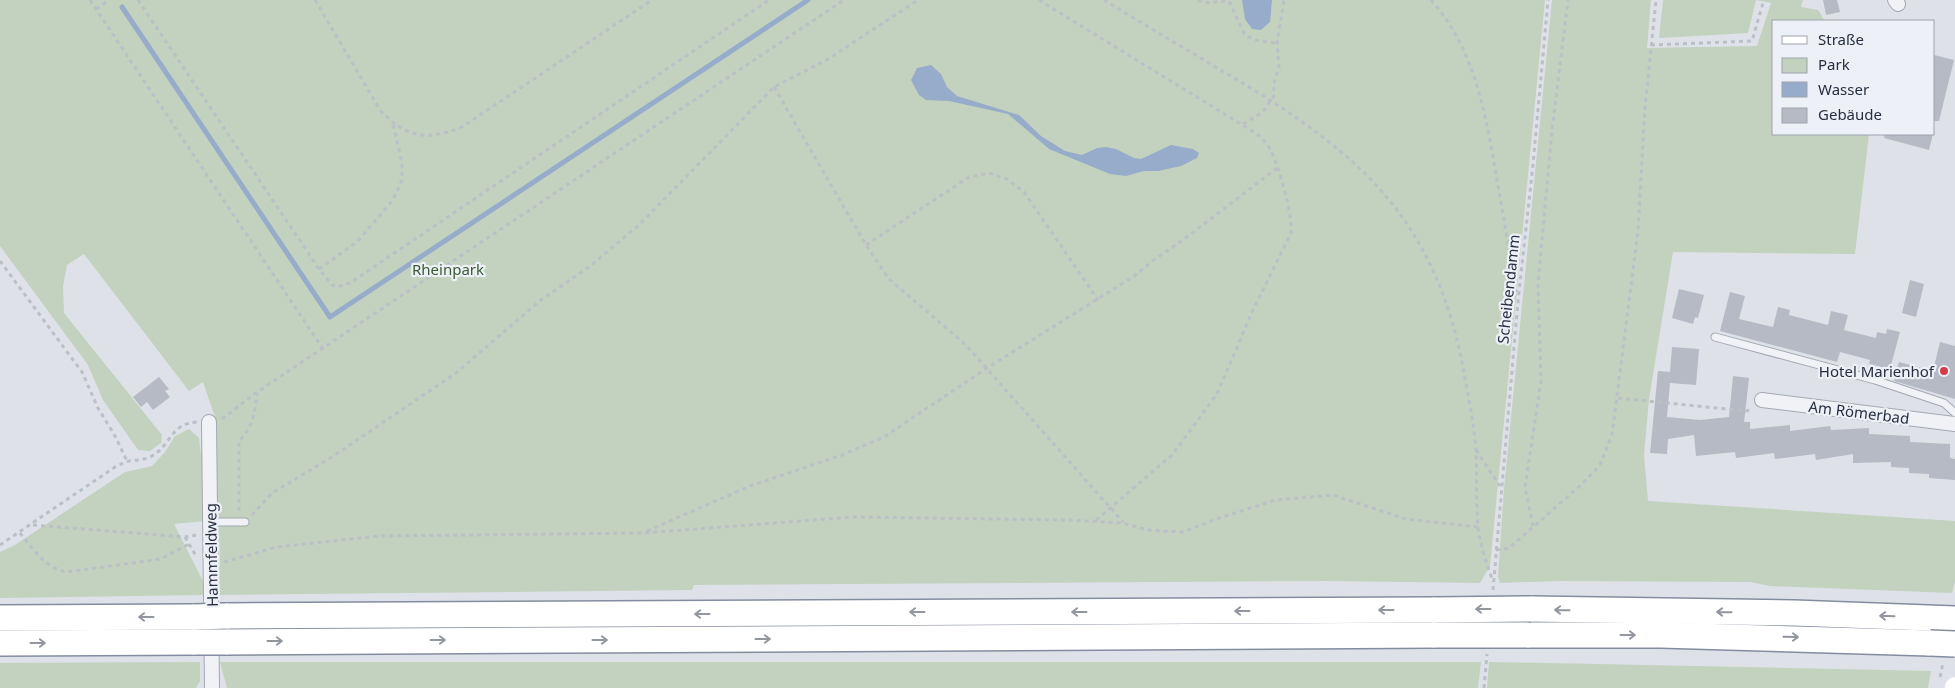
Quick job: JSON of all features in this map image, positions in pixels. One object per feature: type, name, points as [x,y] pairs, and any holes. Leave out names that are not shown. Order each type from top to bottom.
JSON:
[{"type":"highway","points":[[0,618],[1531,609],[1794,613],[1945,619]]},
{"type":"highway","points":[[0,644],[1435,635],[1662,635],[1955,644]]},
{"type":"street","name":"Am Römerbad","points":[[1762,400],[1955,424]]},
{"type":"street","name":"Hammfeldweg","points":[[209,422],[212,688]]},
{"type":"lane","points":[[1714,337],[1875,380],[1944,403],[1955,413]]},
{"type":"lane","points":[[211,526],[242,522]]},
{"type":"path","points":[[90,0],[323,349]]},
{"type":"path","points":[[96,9],[109,0]]},
{"type":"path","points":[[138,0],[319,269],[332,285],[337,287],[350,283],[769,0]]},
{"type":"path","points":[[315,0],[380,110],[393,123],[409,133],[426,136],[444,134],[462,127],[652,0]]},
{"type":"path","points":[[0,545],[115,468],[127,462],[150,457],[163,448],[177,429],[184,424],[219,422],[257,392],[844,0]]},
{"type":"path","points":[[242,522],[272,493],[332,458],[456,373],[542,299],[596,261],[639,225],[774,87],[828,59],[918,0]]},
{"type":"path","points":[[1039,0],[1257,134],[1270,148],[1292,223],[1291,233],[1253,310],[1217,394],[1172,455],[1095,521]]},
{"type":"path","points":[[211,566],[277,547],[379,536],[644,532],[853,517],[1095,521],[1124,523],[1147,530],[1183,532],[1219,518],[1276,500],[1333,495],[1406,519],[1478,527],[1476,449],[1462,361],[1449,308],[1435,274],[1416,239],[1397,210],[1368,178],[1324,139],[1271,100],[1104,0]]},
{"type":"path","points":[[1198,0],[1209,4],[1220,0],[1229,0],[1244,33],[1248,37],[1252,40],[1277,43]]},
{"type":"path","points":[[1243,124],[1263,112],[1275,94],[1273,85],[1279,68],[1277,43],[1284,0]]},
{"type":"path","points":[[1431,0],[1458,39],[1475,76],[1486,119],[1518,300]]},
{"type":"path","name":"Scheibendamm","points":[[1478,527],[1482,550],[1493,582],[1518,300],[1548,0]]},
{"type":"path","points":[[1533,527],[1525,487],[1541,381],[1538,284],[1552,130],[1568,0]]},
{"type":"path","points":[[1496,550],[1509,548],[1580,485],[1600,465],[1612,435],[1638,232],[1645,107],[1656,0]]},
{"type":"path","points":[[1651,45],[1752,41],[1763,3]]},
{"type":"path","points":[[774,87],[866,245],[889,279],[966,345],[1124,523]]},
{"type":"path","points":[[319,269],[357,242],[393,200],[402,180],[402,163],[393,123]]},
{"type":"path","points":[[644,532],[750,486],[842,454],[884,437],[986,368],[1133,277],[1154,259],[1184,240],[1277,168]]},
{"type":"path","points":[[866,245],[969,177],[989,173],[1007,178],[1024,192],[1098,300]]},
{"type":"path","points":[[0,261],[82,372],[98,408],[115,436],[127,462]]},
{"type":"path","points":[[242,522],[239,441],[249,431],[255,415],[257,392]]},
{"type":"path","points":[[1618,398],[1746,411],[1752,409],[1762,400]]},
{"type":"path","points":[[1476,449],[1501,487]]},
{"type":"path","points":[[32,525],[185,537],[211,526]]},
{"type":"path","points":[[20,533],[46,563],[60,571],[67,572],[162,559],[188,544]]},
{"type":"path","points":[[1484,688],[1487,662]]},
{"type":"green space","name":"Rheinpark","points":[[0,0],[1545,0],[1490,566],[1480,583],[1328,581],[694,585],[692,590],[217,595],[216,571],[220,564],[215,417],[203,382],[189,391],[84,254],[67,265],[63,286],[64,313],[162,435],[161,443],[150,451],[138,450],[103,400],[88,365],[0,246]]},
{"type":"green space","points":[[1552,0],[1651,0],[1647,48],[1757,46],[1771,3],[1756,0],[1803,0],[1801,7],[1818,10],[1824,20],[1772,20],[1772,135],[1869,135],[1855,254],[1673,252],[1649,399],[1644,455],[1648,501],[1955,521],[1955,581],[1952,593],[1770,586],[1750,582],[1557,581],[1500,583],[1498,577],[1504,489]]},
{"type":"green space","points":[[1663,0],[1756,0],[1748,33],[1659,38]]},
{"type":"green space","points":[[189,429],[199,438],[201,455],[204,455],[205,521],[174,524],[203,581],[203,595],[0,598],[0,552],[15,545],[125,472],[152,466],[165,452],[175,436]]},
{"type":"green space","points":[[200,662],[200,681],[196,688],[0,688],[0,663]]},
{"type":"green space","points":[[220,662],[1481,662],[1478,688],[227,688]]},
{"type":"green space","points":[[1489,662],[1931,671],[1928,688],[1487,688]]},
{"type":"water","points":[[1242,0],[1272,0],[1270,22],[1261,30],[1252,29],[1245,19]]},
{"type":"water","points":[[931,65],[941,74],[947,87],[957,96],[1019,115],[1041,136],[1065,151],[1082,155],[1097,148],[1106,147],[1141,159],[1171,145],[1193,149],[1199,153],[1197,158],[1181,166],[1158,171],[1144,171],[1126,176],[1110,174],[1049,149],[1008,114],[949,101],[926,100],[919,95],[911,80],[917,68]]},
{"type":"building","points":[[1823,0],[1837,0],[1840,12],[1826,15]]},
{"type":"building","points":[[1935,55],[1954,60],[1939,121],[1935,121]]},
{"type":"building","points":[[1885,135],[1933,135],[1929,150],[1884,138]]},
{"type":"building","points":[[1910,280],[1924,284],[1916,317],[1902,313]]},
{"type":"building","points":[[1679,289],[1704,295],[1698,318],[1695,317],[1693,324],[1672,318]]},
{"type":"building","points":[[1730,292],[1745,296],[1739,319],[1773,327],[1778,307],[1790,310],[1789,315],[1828,325],[1831,311],[1848,315],[1844,330],[1876,338],[1877,332],[1886,334],[1887,329],[1900,332],[1890,369],[1869,364],[1870,360],[1840,352],[1837,362],[1720,331]]},
{"type":"building","name":"Hotel Marienhof","points":[[1940,342],[1955,346],[1955,399],[1894,381],[1899,362],[1933,371]]},
{"type":"building","points":[[1672,347],[1699,349],[1696,385],[1670,383],[1667,417],[1700,420],[1729,417],[1733,376],[1749,378],[1744,422],[1750,422],[1750,429],[1790,425],[1790,431],[1830,426],[1831,430],[1869,428],[1869,434],[1910,436],[1910,442],[1950,444],[1950,458],[1955,459],[1955,480],[1929,478],[1929,474],[1909,473],[1909,468],[1891,467],[1891,462],[1853,463],[1853,454],[1816,460],[1815,454],[1775,459],[1774,453],[1736,458],[1735,452],[1696,456],[1694,435],[1668,439],[1667,454],[1650,453],[1658,371],[1670,372]]},
{"type":"building","points":[[159,377],[169,389],[165,391],[170,397],[153,410],[147,402],[141,407],[133,397]]},
{"type":"waterway","points":[[122,7],[330,317],[808,0]]},
{"type":"place","name":"Hotel Marienhof","points":[[1944,371]]}]
